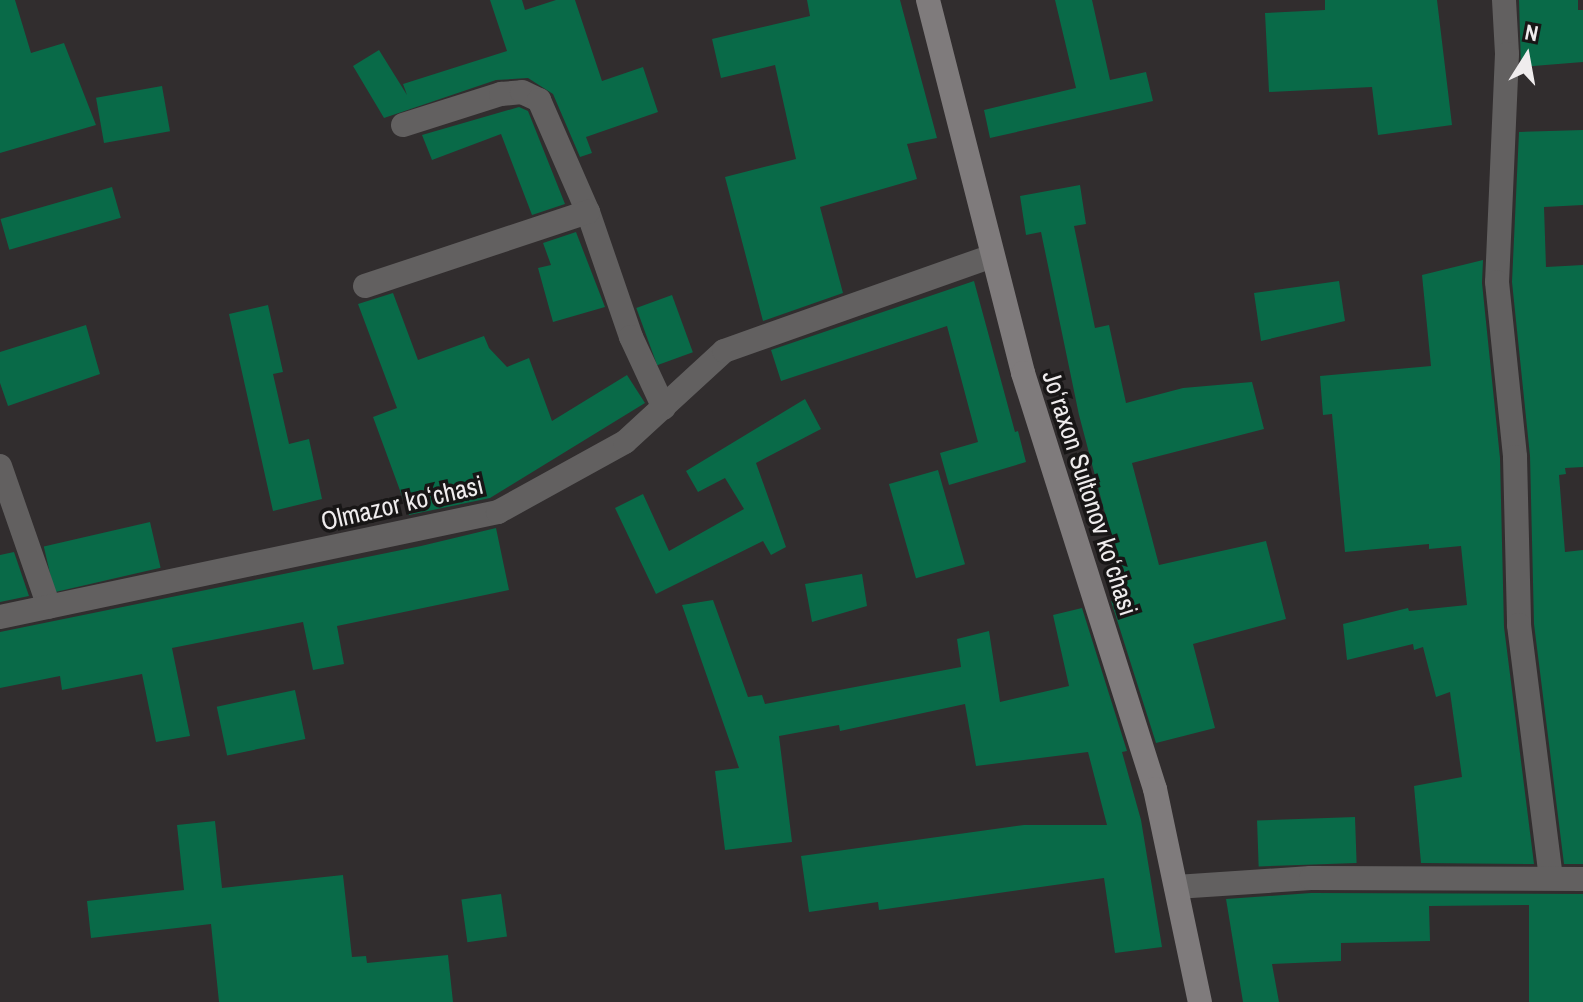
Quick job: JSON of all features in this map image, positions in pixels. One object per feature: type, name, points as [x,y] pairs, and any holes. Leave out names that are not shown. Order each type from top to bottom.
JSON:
[{"type":"street","name":"Joʻraxon Sultonov koʻchasi","points":[[928,0],[1023,373],[1155,789],[1200,1002]]},
{"type":"street","points":[[1504,0],[1507,54],[1497,282],[1515,457],[1519,625],[1551,878]]},
{"type":"street","points":[[403,125],[501,94],[532,93],[539,100],[588,212],[631,337],[664,408]]},
{"type":"street","points":[[365,286],[588,212]]},
{"type":"street","name":"Olmazor koʻchasi","points":[[0,617],[498,512],[625,442],[724,351],[992,256]]},
{"type":"street","points":[[0,466],[49,607]]},
{"type":"street","points":[[1176,887],[1311,878],[1583,879]]},
{"type":"building","points":[[0,0],[15,0],[31,53],[64,43],[96,125],[0,153]]},
{"type":"building","points":[[490,0],[522,0],[525,10],[556,0],[575,0],[602,81],[643,67],[658,112],[586,137],[592,153],[580,157],[553,94],[528,78],[496,80],[384,118],[353,66],[379,50],[407,95],[403,84],[507,51]]},
{"type":"building","points":[[807,0],[900,0],[937,138],[907,144],[917,179],[820,207],[843,293],[763,321],[725,177],[796,159],[775,65],[721,78],[712,39],[810,16]]},
{"type":"building","points":[[1055,0],[1092,0],[1110,80],[1146,72],[1153,101],[990,138],[984,110],[1076,88]]},
{"type":"building","points":[[1325,0],[1437,0],[1452,125],[1378,135],[1372,87],[1269,92],[1265,13],[1325,10]]},
{"type":"building","points":[[1519,0],[1578,0],[1578,10],[1583,10],[1583,62],[1521,67]]},
{"type":"building","points":[[162,86],[170,131],[104,143],[96,98]]},
{"type":"building","points":[[519,107],[528,111],[565,204],[532,215],[501,134],[432,160],[422,135]]},
{"type":"building","points":[[1583,130],[1583,205],[1544,207],[1546,267],[1583,265],[1583,467],[1565,468],[1566,474],[1559,475],[1565,552],[1583,550],[1583,864],[1564,864],[1534,624],[1530,456],[1512,282],[1519,132]]},
{"type":"building","points":[[1080,185],[1086,224],[1074,226],[1095,328],[1109,325],[1126,403],[1183,388],[1252,382],[1264,429],[1132,463],[1159,565],[1266,541],[1286,619],[1193,644],[1215,728],[1156,743],[1111,601],[1127,597],[1079,415],[1041,232],[1026,235],[1020,196]]},
{"type":"building","points":[[112,187],[121,218],[9,250],[0,219]]},
{"type":"building","points":[[576,232],[605,307],[553,322],[538,268],[551,265],[543,243]]},
{"type":"building","points":[[1483,260],[1482,283],[1500,458],[1504,627],[1534,864],[1421,863],[1414,786],[1462,777],[1450,692],[1436,697],[1423,647],[1414,650],[1413,644],[1347,660],[1343,624],[1408,608],[1409,611],[1467,605],[1461,546],[1429,549],[1429,544],[1345,552],[1332,414],[1323,415],[1320,376],[1431,366],[1422,275]]},
{"type":"building","points":[[974,281],[1026,462],[949,485],[940,453],[978,442],[947,326],[781,381],[771,350]]},
{"type":"building","points":[[1339,281],[1345,321],[1261,341],[1254,293]]},
{"type":"building","points":[[393,293],[418,360],[484,336],[489,348],[507,367],[529,358],[552,421],[627,375],[645,403],[490,498],[409,515],[373,417],[397,408],[358,304]]},
{"type":"building","points":[[672,295],[693,352],[657,365],[636,308]]},
{"type":"building","points":[[268,305],[283,372],[273,374],[289,444],[309,439],[322,499],[273,511],[229,314]]},
{"type":"building","points":[[86,325],[100,374],[8,406],[0,383],[0,352]]},
{"type":"building","points":[[805,399],[821,429],[756,463],[786,547],[771,555],[763,541],[656,594],[615,508],[643,494],[669,551],[744,509],[725,478],[698,492],[686,471]]},
{"type":"building","points":[[938,470],[965,564],[916,578],[889,484]]},
{"type":"building","points":[[150,522],[161,568],[54,592],[44,547]]},
{"type":"building","points":[[496,528],[509,590],[337,626],[344,664],[313,670],[303,622],[172,648],[190,736],[156,742],[142,674],[62,690],[60,676],[0,688],[0,632]]},
{"type":"building","points":[[14,552],[29,596],[0,602],[0,555]]},
{"type":"building","points":[[862,574],[867,606],[812,622],[805,584]]},
{"type":"building","points":[[713,600],[748,697],[762,695],[765,704],[961,667],[957,639],[989,631],[1000,702],[1069,686],[1053,615],[1082,608],[1127,751],[1122,752],[1141,820],[1162,947],[1115,953],[1104,878],[879,910],[878,902],[809,912],[801,856],[1024,825],[1107,825],[1088,752],[976,766],[965,704],[840,731],[839,725],[779,736],[792,842],[725,850],[715,771],[739,768],[682,605]]},
{"type":"building","points":[[295,690],[305,739],[227,756],[217,707]]},
{"type":"building","points":[[1355,817],[1357,863],[1259,866],[1257,820]]},
{"type":"building","points":[[215,821],[222,888],[343,875],[352,957],[366,956],[367,963],[448,955],[453,1002],[219,1002],[211,924],[91,938],[87,901],[184,890],[177,825]]},
{"type":"building","points":[[1311,893],[1583,894],[1583,1002],[1529,1002],[1529,905],[1429,906],[1430,941],[1341,943],[1341,961],[1272,964],[1279,1002],[1243,1002],[1226,899]]},
{"type":"building","points":[[501,894],[507,937],[467,942],[461,900]]}]
